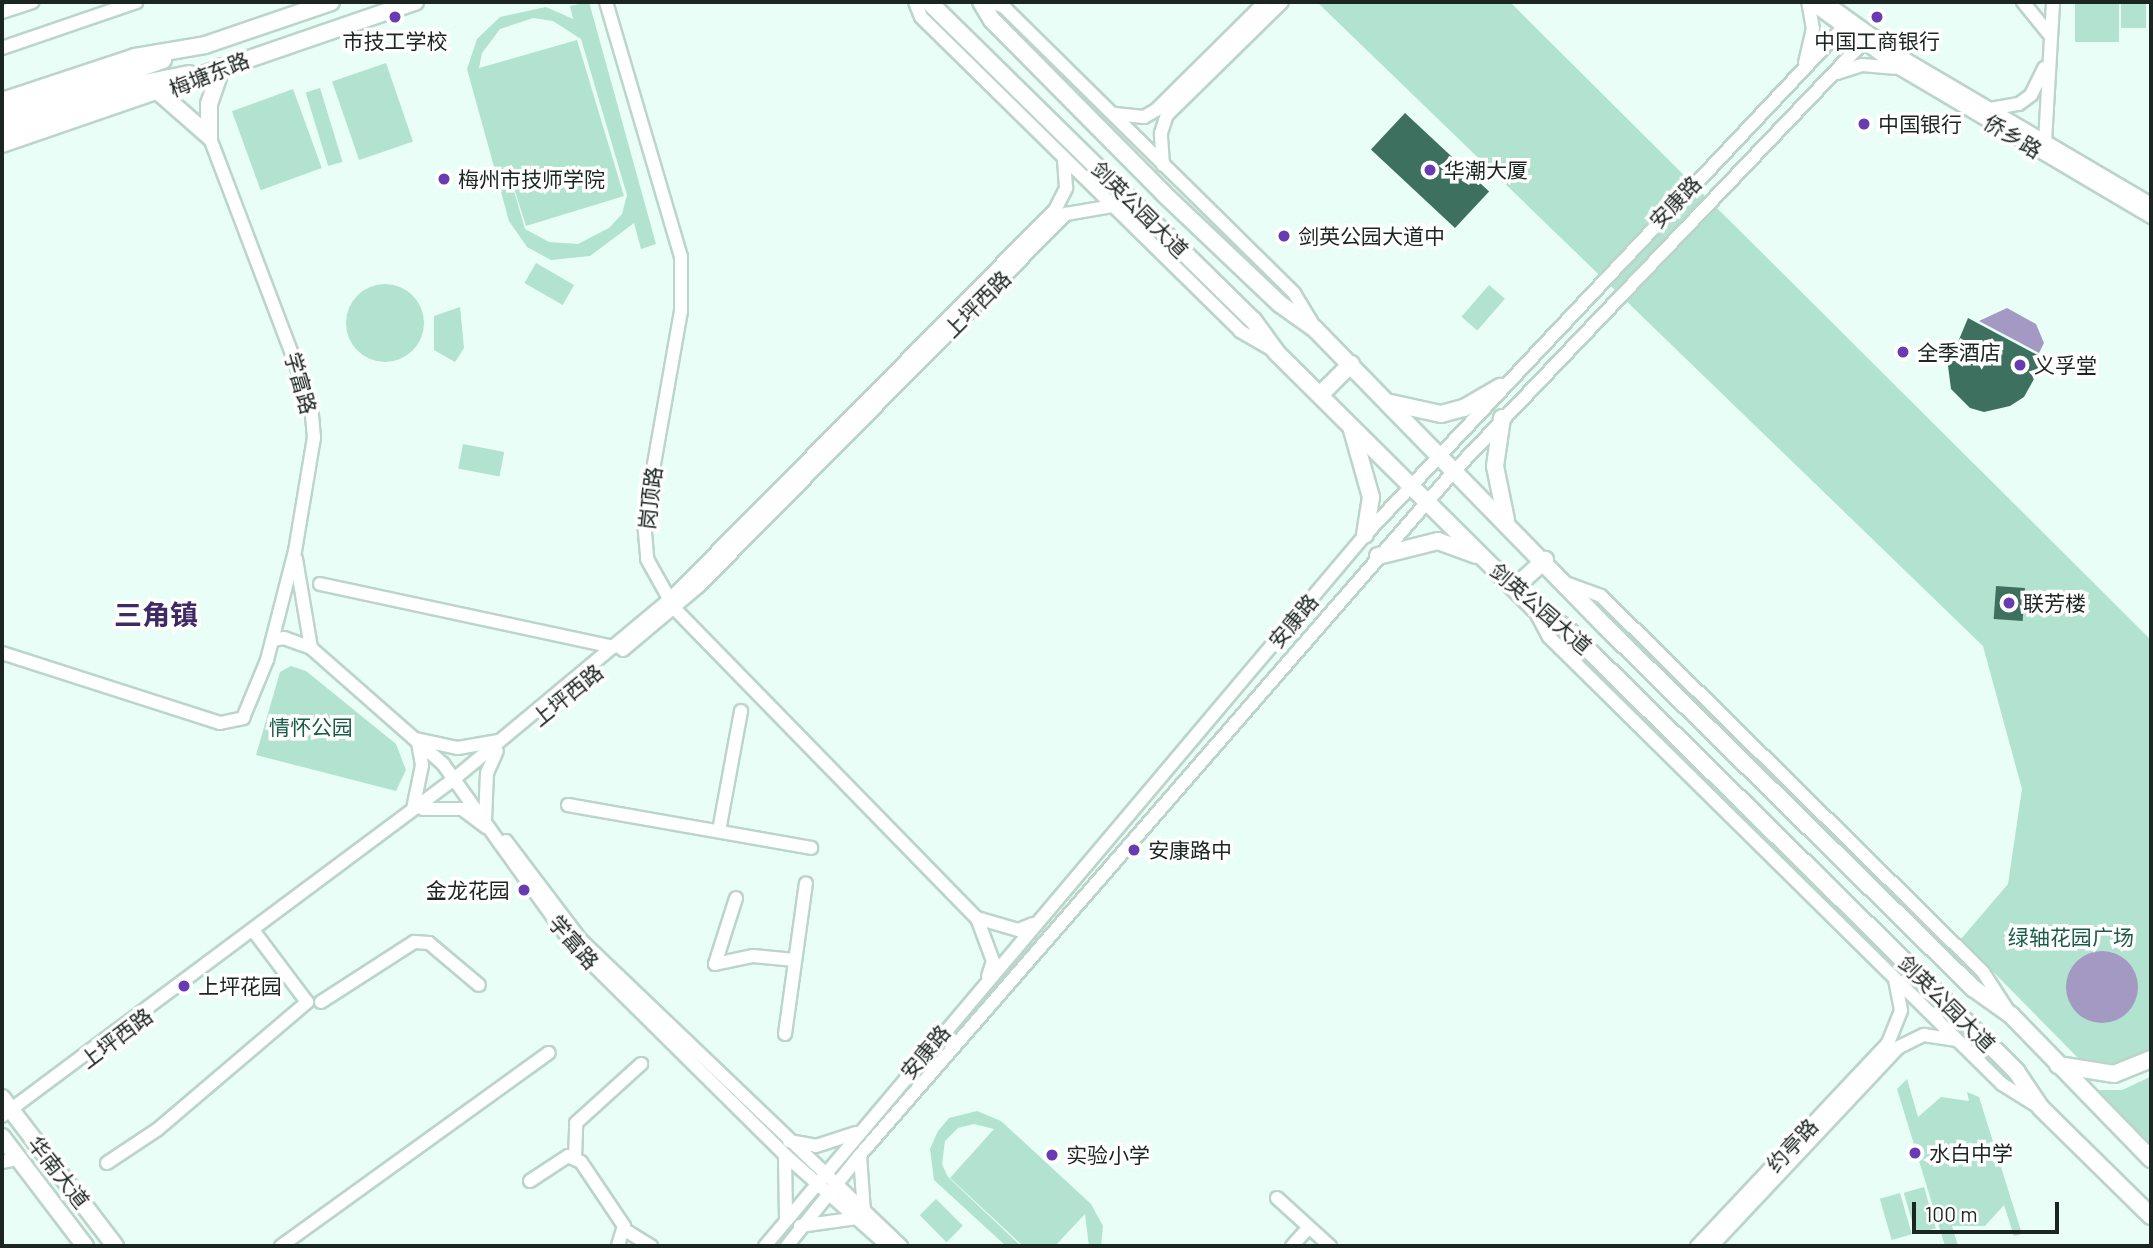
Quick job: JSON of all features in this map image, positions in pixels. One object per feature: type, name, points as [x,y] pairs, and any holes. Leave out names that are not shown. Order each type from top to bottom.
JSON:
[{"type":"main road","name":"梅塘东路","points":[[2,101],[135,57],[205,45],[331,2]]},
{"type":"main road","name":"梅塘东路","points":[[2,144],[130,99],[161,93],[222,67],[415,2]]},
{"type":"main road","name":"剑英公园大道","points":[[929,2],[1253,320],[1276,352],[1534,608],[1565,627],[2016,1071],[2041,1108],[2151,1216]]},
{"type":"main road","name":"剑英公园大道","points":[[981,2],[992,20],[1163,194],[1280,304],[1315,329],[1391,403],[1894,911],[1973,988],[2011,1015],[2151,1159]]},
{"type":"main road","points":[[2,117],[205,45]]},
{"type":"main road","points":[[2,131],[130,86],[222,67]]},
{"type":"main road","points":[[209,136],[209,104],[222,67]]},
{"type":"main road","points":[[161,93],[209,136]]},
{"type":"main road","points":[[1320,395],[1351,364]]},
{"type":"main road","points":[[1391,403],[1441,414],[1464,408],[1500,387]]},
{"type":"main road","points":[[1502,418],[1495,466],[1506,520]]},
{"type":"main road","points":[[1350,425],[1369,480],[1366,535]]},
{"type":"main road","points":[[1378,556],[1438,541],[1483,557]]},
{"type":"main road","points":[[1514,588],[1545,560]]},
{"type":"main road","points":[[1872,930],[1894,911]]},
{"type":"main road","points":[[2058,1065],[2114,1073],[2151,1059]]},
{"type":"main road","name":"华南大道","points":[[7,1110],[115,1246]]},
{"type":"main road","name":"华南大道","points":[[2,1137],[10,1161],[85,1246]]},
{"type":"street","points":[[2,12],[32,2]]},
{"type":"street","points":[[2,48],[136,2]]},
{"type":"street","name":"岗顶路","points":[[606,2],[681,257],[681,311],[644,521],[647,559],[673,604],[977,918]]},
{"type":"street","points":[[915,2],[921,17],[1240,331],[1276,352]]},
{"type":"street","points":[[991,2],[1004,7],[1294,293],[1315,329]]},
{"type":"street","points":[[1163,165],[1160,149],[1162,112],[1265,2]]},
{"type":"street","points":[[1112,113],[1129,118],[1162,112],[1282,2]]},
{"type":"street","points":[[1803,68],[1813,29],[1809,2]]},
{"type":"street","name":"侨乡路","points":[[1809,2],[1866,39],[2151,204]]},
{"type":"street","name":"侨乡路","points":[[1826,2],[1846,25]]},
{"type":"street","points":[[2025,2],[2048,33]]},
{"type":"street","points":[[2045,142],[2048,33],[2053,2]]},
{"type":"street","name":"安康路","points":[[765,1246],[786,1216],[856,1133],[1366,535],[1500,387],[1846,25]]},
{"type":"street","name":"侨乡路","points":[[1866,39],[1899,68],[2151,217]]},
{"type":"street","name":"安康路","points":[[787,1246],[799,1227],[835,1184],[1427,501],[1502,418],[1866,39]]},
{"type":"street","points":[[1990,109],[2019,104],[2031,95],[2047,62]]},
{"type":"street","points":[[1830,76],[1862,65],[1899,68]]},
{"type":"street","points":[[1793,79],[1811,96]]},
{"type":"street","name":"学富路","points":[[2,653],[235,724],[243,718],[273,640],[295,551],[314,438],[311,404],[209,136]]},
{"type":"street","points":[[1064,158],[1066,188],[1061,212],[1113,206]]},
{"type":"street","name":"上坪西路","points":[[7,1110],[256,933],[458,779],[673,604],[1061,212]]},
{"type":"street","points":[[295,551],[311,648]]},
{"type":"street","points":[[320,584],[614,647]]},
{"type":"street","points":[[1568,584],[1601,596],[1983,972],[2011,1015]]},
{"type":"street","name":"上坪西路","points":[[499,746],[614,647],[673,604]]},
{"type":"street","points":[[1534,608],[1549,637],[2002,1084],[2041,1108]]},
{"type":"street","name":"学富路","points":[[273,640],[284,638],[311,648],[458,779],[581,940],[787,1141],[819,1177],[901,1246]]},
{"type":"street","points":[[719,831],[741,711]]},
{"type":"street","points":[[416,741],[458,748],[499,746],[487,773],[487,825],[462,809],[418,809],[422,765],[416,741]]},
{"type":"street","name":"学富路","points":[[458,779],[487,825],[574,946],[785,1155],[835,1184],[888,1246]]},
{"type":"street","points":[[568,805],[811,848]]},
{"type":"street","name":"上坪西路","points":[[7,1110],[418,809]]},
{"type":"street","points":[[785,1034],[806,883]]},
{"type":"street","points":[[736,898],[715,964],[753,956],[795,960]]},
{"type":"street","points":[[977,918],[1018,930],[1035,922]]},
{"type":"street","points":[[977,918],[993,961],[986,980]]},
{"type":"street","points":[[107,1163],[158,1129],[307,1002],[256,933]]},
{"type":"street","points":[[321,1002],[414,942],[429,943],[479,985]]},
{"type":"street","points":[[1893,975],[1901,1010],[1894,1045],[1924,1035],[1961,1042]]},
{"type":"street","name":"约亭路","points":[[1697,1246],[1894,1045]]},
{"type":"street","name":"约亭路","points":[[1712,1246],[1894,1045]]},
{"type":"street","points":[[281,1246],[549,1053]]},
{"type":"street","points":[[575,1159],[576,1123],[641,1063]]},
{"type":"street","points":[[885,1099],[898,1111]]},
{"type":"street","points":[[787,1141],[816,1146],[856,1133]]},
{"type":"street","points":[[785,1155],[786,1216]]},
{"type":"street","points":[[799,1227],[861,1215],[860,1155]]},
{"type":"street","points":[[530,1181],[568,1156],[575,1159],[625,1230],[651,1246]]},
{"type":"street","points":[[1277,1198],[1330,1246]]},
{"type":"street","points":[[1292,1246],[1308,1227]]},
{"type":"street","points":[[618,1246],[625,1230]]},
{"type":"green space","points":[[589,2],[656,244],[641,249],[634,223],[590,256],[551,260],[527,247],[509,221],[467,69],[477,39],[500,17],[546,7],[573,19],[570,6]],"holes":[[[533,18],[553,21],[581,39],[627,195],[622,214],[609,228],[578,244],[549,242],[525,229],[506,163],[526,226],[624,196],[577,40],[479,68],[482,53],[500,29]]]},
{"type":"green space","name":"绿轴花园广场","points":[[1317,2],[1510,2],[2151,640],[2151,1048],[2133,1069],[2093,1068],[2076,1056],[1961,939],[2008,884],[2022,789],[1983,646]]},
{"type":"green space","points":[[2075,2],[2119,2],[2119,42],[2075,42]]},
{"type":"green space","points":[[2121,2],[2146,2],[2146,28],[2121,28]]},
{"type":"green space","points":[[386,63],[413,141],[359,160],[332,82]]},
{"type":"green space","points":[[320,88],[343,162],[328,166],[306,92]]},
{"type":"green space","points":[[293,89],[322,168],[261,190],[232,111]]},
{"type":"green space","points":[[536,263],[574,285],[563,305],[524,283]]},
{"type":"green space","points":[[385,284],[400,287],[413,295],[421,308],[424,323],[421,338],[413,351],[400,359],[385,362],[370,359],[357,351],[349,338],[346,323],[349,308],[357,295],[370,287]]},
{"type":"green space","points":[[1489,285],[1505,299],[1477,330],[1461,317]]},
{"type":"green space","points":[[460,307],[464,348],[455,362],[434,350],[434,316]]},
{"type":"green space","points":[[463,444],[504,452],[499,477],[458,469]]},
{"type":"green space","name":"情怀公园","points":[[291,666],[306,671],[396,744],[406,770],[396,791],[256,755],[280,672]]},
{"type":"green space","points":[[2150,1077],[2151,1148],[2092,1090],[2122,1090]]},
{"type":"green space","points":[[1907,1079],[1918,1117],[1941,1097],[1969,1101],[1967,1092],[1979,1097],[2022,1234],[2014,1236],[2004,1205],[1985,1226],[1952,1226],[1958,1246],[1945,1246],[1897,1089]]},
{"type":"green space","points":[[977,1111],[1001,1121],[1091,1204],[1103,1226],[1101,1246],[1089,1246],[1085,1214],[1055,1246],[1023,1246],[950,1178],[994,1129],[974,1124],[958,1128],[945,1141],[942,1164],[948,1177],[1021,1246],[1006,1246],[934,1180],[930,1149],[938,1131],[949,1118]]},
{"type":"green space","points":[[1924,1187],[1936,1228],[1916,1234],[1904,1193]]},
{"type":"green space","points":[[1900,1193],[1912,1234],[1892,1240],[1880,1199]]},
{"type":"green space","points":[[936,1199],[963,1226],[947,1242],[920,1215]]},
{"type":"shaded area","points":[[2007,308],[2036,324],[2044,343],[2039,353],[1979,321]]},
{"type":"shaded area","points":[[2102,951],[2122,957],[2132,967],[2138,987],[2132,1007],[2122,1017],[2102,1023],[2082,1017],[2072,1007],[2066,987],[2072,967],[2082,957]]},
{"type":"building","name":"华潮大厦","points":[[1405,113],[1489,191],[1455,228],[1371,150]]},
{"type":"building","name":"义孚堂","points":[[1968,318],[2045,359],[2024,397],[2010,406],[1984,412],[1970,408],[1951,389],[1948,366]]},
{"type":"building","name":"联芳楼","points":[[1996,586],[2025,588],[2023,621],[1994,619]]},
{"type":"place","name":"市技工学校","points":[[395,17]]},
{"type":"place","name":"中国工商银行","points":[[1877,17]]},
{"type":"place","name":"中国银行","points":[[1864,124]]},
{"type":"place","name":"华潮大厦","points":[[1430,170]]},
{"type":"place","name":"梅州市技师学院","points":[[444,179]]},
{"type":"place","name":"剑英公园大道中","points":[[1284,236]]},
{"type":"place","name":"全季酒店","points":[[1903,352]]},
{"type":"place","name":"义孚堂","points":[[2020,365]]},
{"type":"place","name":"联芳楼","points":[[2009,603]]},
{"type":"place","name":"安康路中","points":[[1134,850]]},
{"type":"place","name":"金龙花园","points":[[524,890]]},
{"type":"place","name":"上坪花园","points":[[184,986]]},
{"type":"place","name":"水白中学","points":[[1915,1153]]},
{"type":"place","name":"实验小学","points":[[1052,1155]]},
{"type":"district","name":"三角镇","points":[[156,614]]}]
